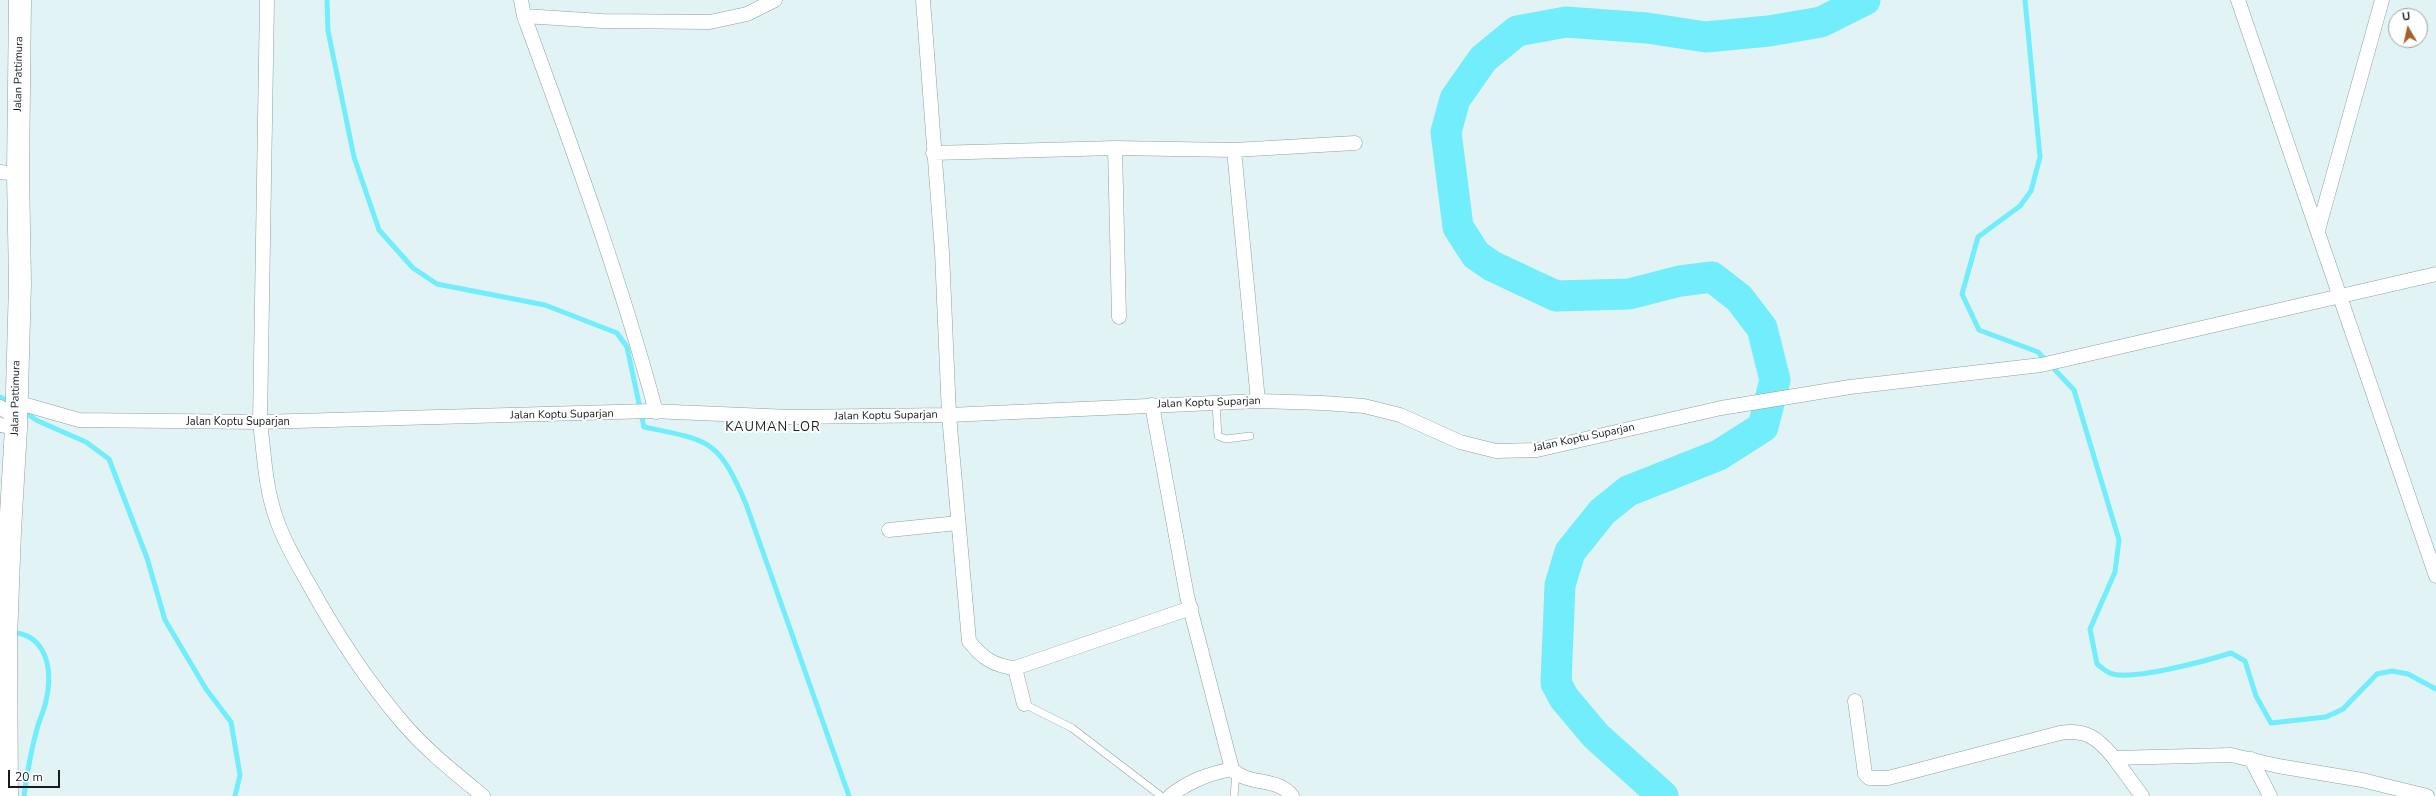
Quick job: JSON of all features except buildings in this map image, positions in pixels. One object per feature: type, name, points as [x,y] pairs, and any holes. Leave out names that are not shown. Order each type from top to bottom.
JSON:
[{"type":"main road","name":"Jalan Pattimura","points":[[6,796],[4,701],[5,638],[10,531],[11,414],[20,283],[9,173],[20,0]]},
{"type":"street","points":[[267,0],[260,422],[266,474],[275,515],[294,556],[333,627],[371,683],[403,723],[440,760],[483,796]]},
{"type":"street","points":[[521,0],[524,16],[596,210],[636,337],[653,412]]},
{"type":"street","points":[[524,16],[602,21],[710,22],[747,14],[775,0]]},
{"type":"street","points":[[923,0],[942,252],[949,414],[969,641],[978,653],[999,666],[1015,668],[1191,608]]},
{"type":"street","points":[[2238,0],[2318,230],[2338,296],[2436,576]]},
{"type":"street","points":[[2318,230],[2382,0]]},
{"type":"street","points":[[934,153],[1115,148],[1234,150],[1355,143]]},
{"type":"street","points":[[1115,148],[1119,317]]},
{"type":"street","points":[[1234,150],[1258,401]]},
{"type":"street","name":"Jalan Koptu Suparjan","points":[[11,414],[79,420],[260,422],[653,412],[790,418],[949,414],[1152,405],[1216,404],[1258,401],[1364,406],[1400,415],[1460,442],[1496,451],[1537,450],[1721,408],[1850,387],[2041,365],[2436,274]]},
{"type":"street","points":[[1152,405],[1162,466],[1191,608],[1234,771]]},
{"type":"street","points":[[888,530],[958,523]]},
{"type":"street","points":[[1015,668],[1024,704]]},
{"type":"street","points":[[1855,701],[1865,774],[1869,778],[1888,778],[2060,733],[2077,730],[2104,745],[2142,796]]},
{"type":"street","points":[[2114,758],[2231,755],[2278,766],[2362,780],[2427,796]]},
{"type":"street","points":[[2251,759],[2270,796]]},
{"type":"street","points":[[1170,796],[1183,786],[1204,776],[1234,771],[1284,788],[1292,796]]},
{"type":"lane","points":[[1216,404],[1218,436],[1226,439],[1250,436]]},
{"type":"lane","points":[[1024,704],[1072,728],[1161,796]]},
{"type":"lane","points":[[1234,771],[1234,796]]},
{"type":"waterway","points":[[327,0],[328,31],[354,157],[379,230],[413,268],[437,284],[545,305],[617,333],[627,347],[644,427],[698,440],[710,446],[719,455],[728,467],[746,504],[849,796]]},
{"type":"waterway","points":[[1663,796],[1596,736],[1564,698],[1556,683],[1560,585],[1570,552],[1602,512],[1628,491],[1719,455],[1763,427],[1775,380],[1762,328],[1739,298],[1712,277],[1680,281],[1629,294],[1556,296],[1492,266],[1476,255],[1458,227],[1446,132],[1455,99],[1483,59],[1517,31],[1566,22],[1647,28],[1706,37],[1769,31],[1821,22],[1865,0]]},
{"type":"waterway","points":[[2025,0],[2040,157],[2031,191],[2020,206],[1978,237],[1962,294],[1979,330],[2038,352],[2074,390],[2119,540],[2115,572],[2090,629],[2097,664],[2110,673],[2134,675],[2169,669],[2231,653],[2245,661],[2256,696],[2271,723],[2326,717],[2343,709],[2377,674],[2392,671],[2408,674],[2436,689]]},
{"type":"waterway","points":[[0,397],[11,403]]},
{"type":"waterway","points":[[22,411],[38,421],[86,442],[109,459],[147,558],[165,620],[206,689],[231,722],[240,775],[235,796]]},
{"type":"waterway","points":[[10,632],[23,634],[33,639],[40,647],[45,656],[49,678],[46,701],[32,749],[24,796]]},
{"type":"district","name":"KAUMAN LOR","points":[[773,428]]}]
